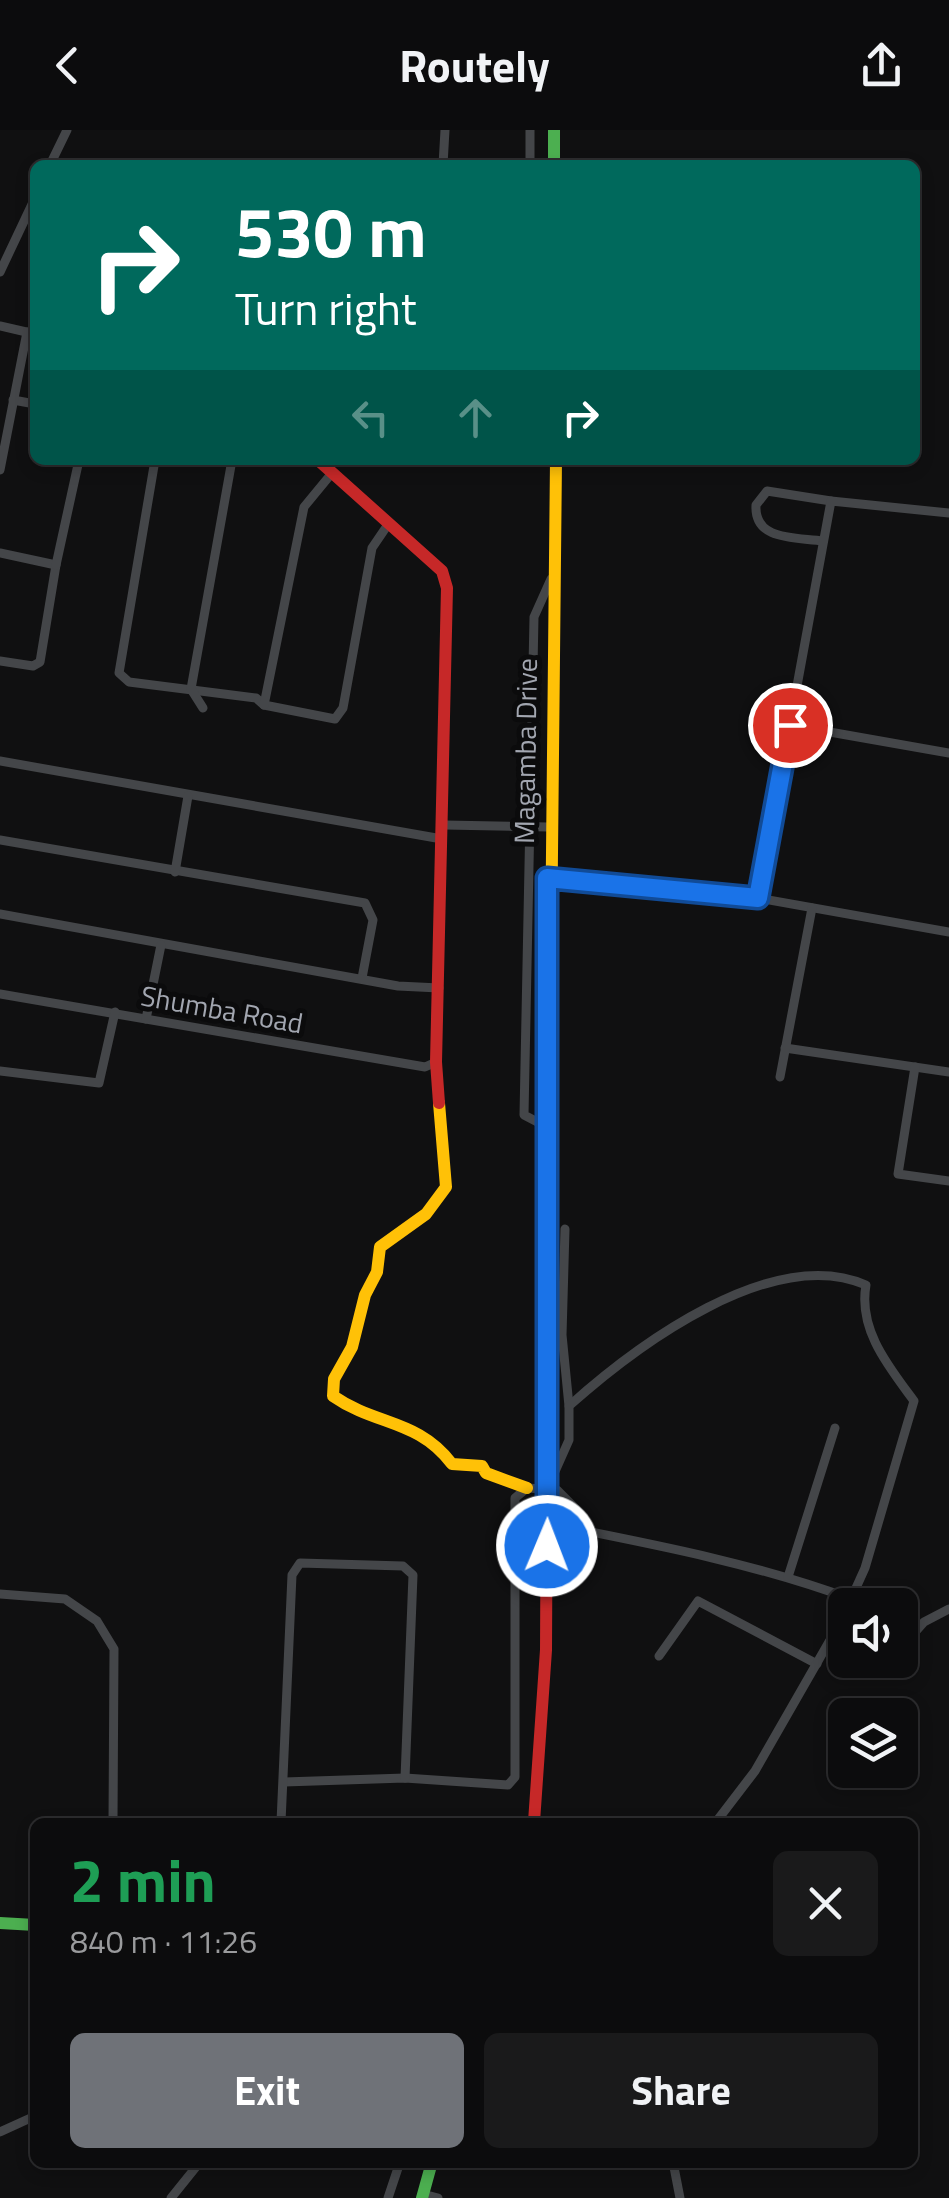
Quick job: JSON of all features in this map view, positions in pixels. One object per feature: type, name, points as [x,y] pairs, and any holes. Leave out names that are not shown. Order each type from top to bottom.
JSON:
[{"type":"street","points":[[52,160],[67,130]]},
{"type":"street","points":[[443,160],[446,130]]},
{"type":"street","points":[[530,130],[530,160]]},
{"type":"street","points":[[554,130],[554,160]]},
{"type":"street","points":[[0,272],[30,209]]},
{"type":"street","points":[[0,326],[30,333]]},
{"type":"street","points":[[0,470],[30,337]]},
{"type":"street","points":[[13,400],[30,403]]},
{"type":"street","points":[[0,661],[33,666],[40,662],[78,465]]},
{"type":"street","points":[[155,465],[119,673],[129,682],[256,698],[264,705],[334,719],[340,714],[372,548],[389,523]]},
{"type":"street","points":[[202,708],[191,689],[231,465]]},
{"type":"street","points":[[324,465],[442,571],[447,588],[436,1062],[446,1170],[444,1193],[410,1228],[393,1234],[380,1247],[377,1272],[358,1317],[352,1348],[334,1379],[333,1396],[364,1414],[408,1424],[440,1446],[452,1464],[482,1466],[486,1473],[527,1488],[548,1488],[568,1496],[584,1517]]},
{"type":"street","name":"Magamba Drive","points":[[535,1818],[543,1752],[548,1518],[547,878],[556,465]]},
{"type":"street","points":[[264,705],[300,519],[332,472]]},
{"type":"street","points":[[823,541],[766,532],[757,523],[756,505],[767,491],[949,513]]},
{"type":"street","points":[[758,898],[831,501]]},
{"type":"street","points":[[0,553],[56,565]]},
{"type":"street","points":[[547,1127],[524,1115],[534,617],[541,593],[553,576]]},
{"type":"street","points":[[790,725],[949,754]]},
{"type":"street","points":[[0,761],[188,796],[443,832],[528,824],[548,827]]},
{"type":"street","points":[[176,872],[188,796]]},
{"type":"street","points":[[0,840],[365,903],[374,920],[362,978]]},
{"type":"street","points":[[547,878],[758,898],[949,932]]},
{"type":"street","points":[[780,1076],[812,908]]},
{"type":"street","points":[[0,914],[162,945],[439,988]]},
{"type":"street","points":[[146,1019],[162,945]]},
{"type":"street","name":"Shumba Road","points":[[0,994],[425,1067],[436,1062]]},
{"type":"street","points":[[0,1071],[89,1086],[99,1083],[115,1012]]},
{"type":"street","points":[[786,1048],[949,1072]]},
{"type":"street","points":[[915,1067],[898,1174],[949,1182]]},
{"type":"street","points":[[548,1488],[570,1440],[562,1346],[565,1229]]},
{"type":"street","points":[[570,1406],[601,1378],[706,1307],[760,1286],[824,1274],[866,1285],[868,1326],[884,1360],[914,1401],[866,1568],[857,1588]]},
{"type":"street","points":[[788,1577],[835,1428]]},
{"type":"street","points":[[284,1782],[404,1778],[508,1785],[515,1777],[515,1498],[527,1488]]},
{"type":"street","points":[[548,1518],[566,1527],[690,1551],[788,1577],[828,1593]]},
{"type":"street","points":[[281,1818],[292,1574],[306,1561],[402,1566],[413,1575],[404,1778]]},
{"type":"street","points":[[0,1594],[65,1599],[97,1622],[114,1649],[113,1818]]},
{"type":"street","points":[[659,1656],[698,1601],[817,1664]]},
{"type":"street","points":[[918,1629],[949,1609]]},
{"type":"street","points":[[719,1818],[754,1771],[828,1644]]},
{"type":"street","points":[[0,1923],[30,1924]]},
{"type":"street","points":[[0,2132],[30,2118]]},
{"type":"street","points":[[171,2198],[195,2168]]},
{"type":"street","points":[[388,2198],[398,2168]]},
{"type":"street","points":[[430,2168],[422,2196],[438,2198]]},
{"type":"street","points":[[675,2168],[680,2198]]},
{"type":"traffic: fast","points":[[554,130],[554,160]]},
{"type":"traffic: fast","points":[[0,1923],[30,1925]]},
{"type":"traffic: fast","points":[[422,2198],[430,2168]]},
{"type":"traffic: slow","points":[[548,1245],[556,465]]},
{"type":"traffic: slow","points":[[439,1103],[446,1187],[426,1214],[380,1247],[377,1272],[365,1295],[352,1347],[334,1379],[333,1396],[411,1431],[439,1449],[452,1464],[482,1466],[486,1473],[527,1488]]},
{"type":"traffic: jam","points":[[324,465],[442,571],[447,588],[436,1062],[439,1103]]},
{"type":"traffic: jam","points":[[534,1818],[546,1650],[548,1245]]},
{"type":"route","points":[[547,1546],[547,878],[653,885],[758,898],[790,725]]}]
